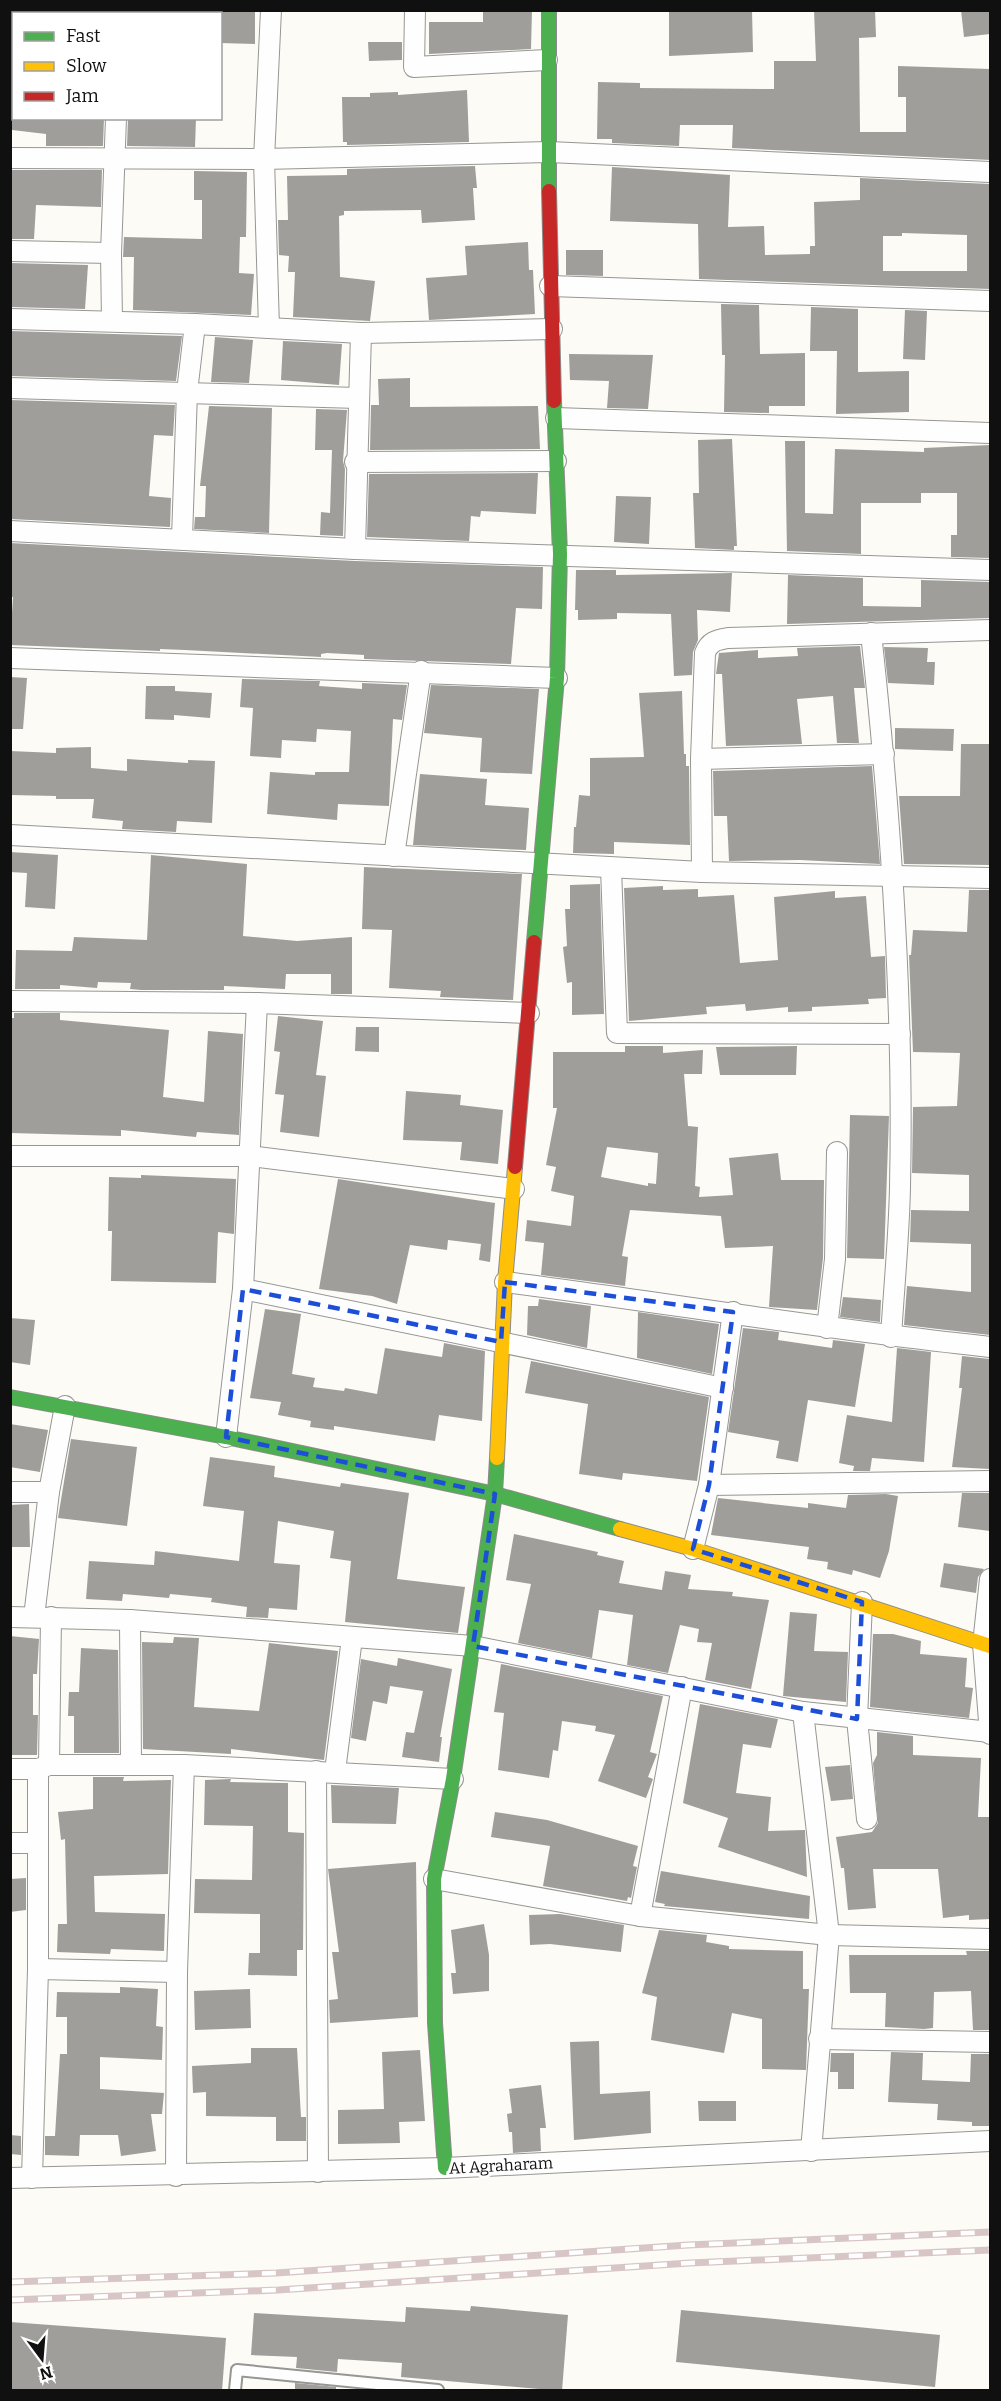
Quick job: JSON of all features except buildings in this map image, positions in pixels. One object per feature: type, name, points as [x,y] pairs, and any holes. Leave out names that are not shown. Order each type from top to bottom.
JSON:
[{"type":"street","points":[[269,328],[264,159],[271,10]]},
{"type":"street","points":[[415,10],[414,67],[547,60]]},
{"type":"street","points":[[445,2168],[435,2023],[434,1879],[453,1779],[495,1494],[505,1282],[543,862],[557,678],[560,554],[550,286],[547,60],[549,10]]},
{"type":"street","points":[[112,321],[111,253],[116,120]]},
{"type":"street","points":[[10,158],[264,159],[549,152],[990,172]]},
{"type":"street","points":[[10,251],[111,253]]},
{"type":"street","points":[[550,286],[990,301]]},
{"type":"street","points":[[10,319],[195,324],[361,333],[552,329]]},
{"type":"street","points":[[182,538],[187,392],[195,324]]},
{"type":"street","points":[[355,549],[357,398],[361,333]]},
{"type":"street","points":[[10,388],[357,398]]},
{"type":"street","points":[[556,418],[990,433]]},
{"type":"street","points":[[356,462],[556,461]]},
{"type":"street","points":[[10,531],[182,538],[355,549],[990,570]]},
{"type":"street","points":[[702,872],[701,759],[705,653],[708,645],[716,640],[728,638],[990,630]]},
{"type":"street","points":[[871,633],[884,754],[893,877],[900,1034],[900,1188],[891,1337]]},
{"type":"street","points":[[10,658],[421,671],[557,678]]},
{"type":"street","points":[[394,856],[421,671]]},
{"type":"street","points":[[701,759],[884,754]]},
{"type":"street","points":[[10,835],[702,872],[990,878]]},
{"type":"street","points":[[611,868],[617,1033],[900,1034]]},
{"type":"street","points":[[10,1001],[257,1003],[529,1013]]},
{"type":"street","points":[[226,1437],[243,1289],[257,1003]]},
{"type":"street","points":[[827,1328],[835,1259],[837,1152]]},
{"type":"street","points":[[10,1156],[250,1156],[514,1189]]},
{"type":"street","points":[[505,1282],[733,1312],[891,1337],[990,1347]]},
{"type":"street","points":[[243,1289],[723,1388]]},
{"type":"street","points":[[693,1549],[709,1485],[733,1312]]},
{"type":"street","points":[[10,1397],[226,1437],[495,1494],[693,1549],[862,1602],[987,1645]]},
{"type":"street","points":[[32,2178],[38,1969],[38,1843],[43,1767],[42,1617],[49,1492],[65,1406]]},
{"type":"street","points":[[709,1485],[990,1481]]},
{"type":"street","points":[[10,1492],[49,1492]]},
{"type":"street","points":[[10,1617],[130,1620],[473,1646],[803,1712],[990,1733],[987,1645],[990,1579]]},
{"type":"street","points":[[862,1602],[857,1719],[867,1819]]},
{"type":"street","points":[[130,1620],[130,1765]]},
{"type":"street","points":[[318,2172],[325,1771],[352,1638]]},
{"type":"street","points":[[640,1916],[682,1687]]},
{"type":"street","points":[[803,1712],[829,1935],[811,2151]]},
{"type":"street","points":[[10,1768],[184,1765],[453,1779]]},
{"type":"street","points":[[176,2176],[177,1972],[184,1765]]},
{"type":"street","points":[[10,1843],[38,1843]]},
{"type":"street","points":[[434,1879],[640,1916],[829,1935],[990,1939]]},
{"type":"street","points":[[38,1969],[177,1972]]},
{"type":"street","points":[[819,2039],[990,2042]]},
{"type":"street","name":"At Agraharam","points":[[10,2178],[176,2176],[445,2168],[990,2141]]},
{"type":"lane","points":[[235,2391],[237,2370],[438,2391]]},
{"type":"highlighted area","points":[[505,1282],[733,1312],[709,1485],[693,1549],[862,1602],[857,1719],[473,1646],[495,1494],[226,1437],[243,1289],[501,1342]]},
{"type":"railway","points":[[10,2282],[276,2273],[688,2245],[990,2232]]},
{"type":"railway","points":[[10,2300],[278,2290],[690,2263],[990,2250]]},
{"type":"traffic: fast","points":[[549,10],[549,191]]},
{"type":"traffic: fast","points":[[534,942],[557,678],[560,554],[554,401]]},
{"type":"traffic: fast","points":[[10,1397],[226,1437],[495,1494],[620,1529]]},
{"type":"traffic: fast","points":[[445,2168],[435,2023],[434,1879],[453,1779],[495,1494],[497,1458]]},
{"type":"traffic: slow","points":[[497,1458],[505,1282],[515,1167]]},
{"type":"traffic: slow","points":[[620,1529],[693,1549],[990,1646]]},
{"type":"traffic: jam","points":[[549,191],[554,401]]},
{"type":"traffic: jam","points":[[515,1167],[534,942]]}]
